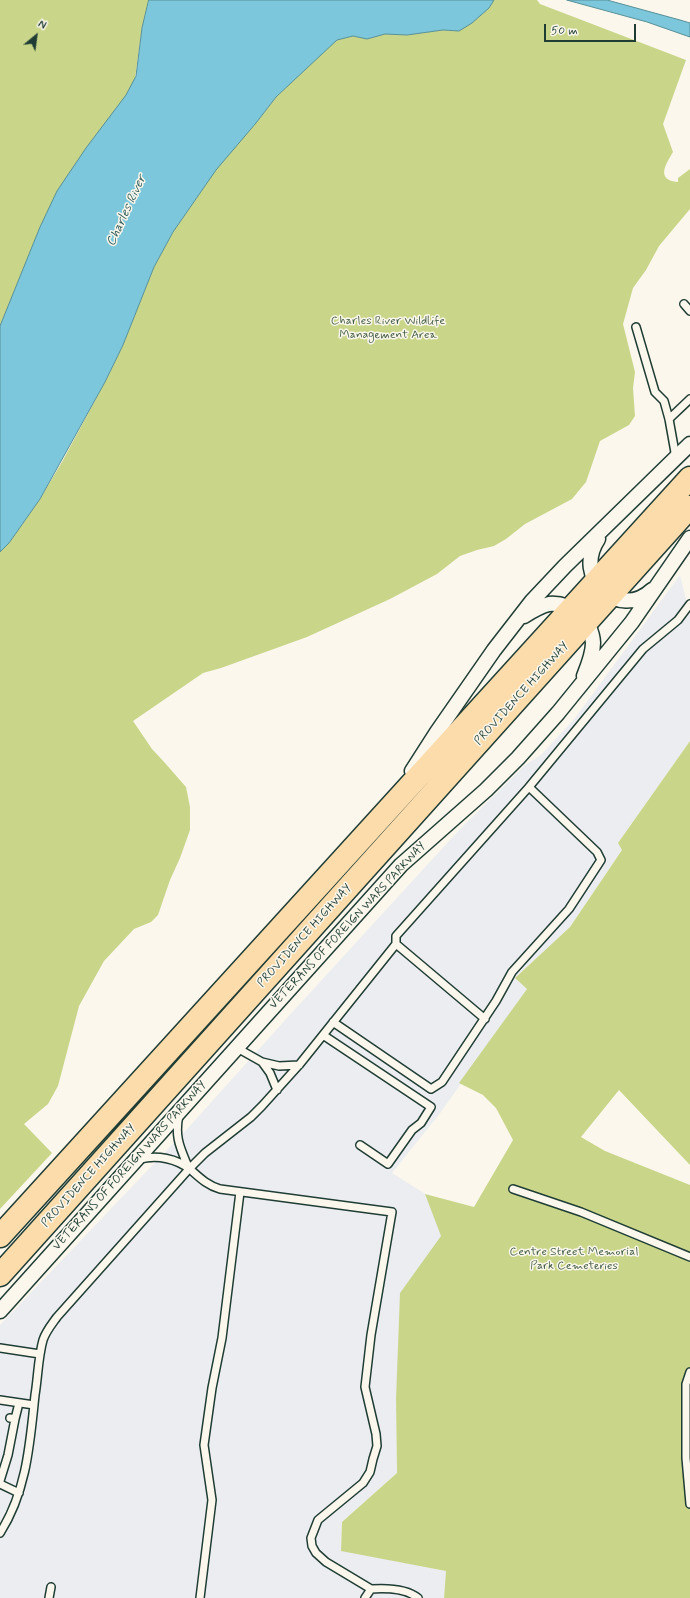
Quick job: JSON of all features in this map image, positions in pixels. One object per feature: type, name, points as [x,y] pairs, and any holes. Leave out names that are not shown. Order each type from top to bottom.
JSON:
[{"type":"highway","points":[[579,616],[603,589],[690,478]]},
{"type":"highway","points":[[603,589],[690,507]]},
{"type":"highway","name":"PROVIDENCE HIGHWAY","points":[[0,1236],[388,811],[579,616]]},
{"type":"highway","name":"PROVIDENCE HIGHWAY","points":[[0,1275],[579,616]]},
{"type":"street","points":[[388,811],[437,732],[515,623],[548,584],[690,444]]},
{"type":"street","points":[[606,526],[594,544],[590,554],[590,569],[603,589],[629,601],[638,600],[651,592],[662,580]]},
{"type":"street","name":"VETERANS OF FOREIGN WARS PARKWAY","points":[[0,1311],[401,866],[502,775],[518,758],[577,690],[632,622],[690,538]]},
{"type":"street","points":[[515,623],[540,606],[550,604],[562,605],[579,616],[591,632],[593,644],[592,654],[577,690]]},
{"type":"lane","points":[[684,304],[690,311]]},
{"type":"lane","points":[[636,327],[655,392],[664,401],[676,458]]},
{"type":"lane","points":[[669,419],[690,399]]},
{"type":"lane","points":[[0,1532],[10,1515],[19,1493],[26,1462],[43,1339],[57,1317],[189,1169],[203,1155],[258,1110],[277,1090],[396,944],[396,936],[529,787],[643,649],[678,620],[690,604]]},
{"type":"lane","points":[[333,1022],[431,1089],[442,1082],[512,972],[569,909],[601,860],[597,852],[529,787]]},
{"type":"lane","points":[[396,944],[484,1018]]},
{"type":"lane","points":[[323,1035],[431,1107],[421,1123],[412,1130],[388,1164],[360,1145]]},
{"type":"lane","points":[[237,1048],[262,1062],[280,1066],[299,1064]]},
{"type":"lane","points":[[262,1062],[270,1073],[277,1090]]},
{"type":"lane","points":[[180,1111],[176,1131],[178,1142],[189,1169]]},
{"type":"lane","points":[[136,1160],[157,1156],[176,1162],[189,1169],[210,1186],[220,1189],[392,1212],[370,1335],[365,1387],[376,1434],[377,1446],[370,1472],[363,1484],[318,1520],[311,1538],[312,1546],[316,1553],[326,1562],[371,1589],[387,1588],[413,1594],[418,1598]]},
{"type":"lane","points":[[513,1190],[581,1212],[690,1257]]},
{"type":"lane","points":[[200,1598],[212,1500],[204,1445],[212,1388],[222,1338],[240,1192]]},
{"type":"lane","points":[[0,1348],[40,1354]]},
{"type":"lane","points":[[690,1372],[686,1384],[686,1458],[690,1504]]},
{"type":"lane","points":[[0,1400],[34,1405]]},
{"type":"lane","points":[[0,1481],[12,1418],[18,1403]]},
{"type":"lane","points":[[0,1484],[19,1493]]},
{"type":"lane","points":[[49,1598],[51,1587]]},
{"type":"lane","points":[[365,1598],[371,1589]]},
{"type":"shaded area","points":[[680,575],[690,616],[690,741],[618,843],[622,850],[570,927],[515,978],[527,989],[441,1112],[392,1173],[457,1214],[396,1399],[397,1473],[342,1522],[341,1550],[446,1571],[444,1598],[0,1598],[0,1325],[188,1128],[460,829],[525,765],[541,755],[575,718]]},
{"type":"green space","points":[[0,0],[149,0],[142,28],[134,85],[40,227],[11,302],[0,326]]},
{"type":"green space","name":"Charles River Wildlife Management Area","points":[[491,0],[537,0],[540,4],[686,60],[663,124],[673,152],[665,166],[664,175],[671,181],[678,182],[678,178],[690,169],[690,209],[659,246],[646,270],[633,288],[623,324],[635,372],[633,388],[635,416],[629,425],[600,441],[586,482],[572,499],[525,524],[506,539],[494,546],[460,556],[437,574],[390,599],[307,637],[203,673],[133,721],[152,749],[186,787],[190,807],[190,830],[158,915],[151,922],[134,929],[104,961],[79,1006],[58,1086],[48,1104],[24,1124],[52,1153],[0,1209],[0,552],[9,543],[40,499],[62,462],[123,345],[154,267],[173,232],[209,180],[210,175],[256,123],[276,97],[336,40],[353,36],[367,39],[385,34],[407,35],[443,30],[454,31]]},
{"type":"green space","name":"Centre Street Memorial Park Cemeteries","points":[[690,741],[690,1165],[619,1090],[581,1137],[605,1151],[690,1185],[690,1598],[444,1598],[446,1571],[341,1551],[342,1522],[397,1473],[396,1399],[400,1293],[441,1236],[425,1194],[474,1207],[513,1140],[496,1108],[483,1095],[459,1083],[527,989],[515,978],[570,927],[622,850],[618,843]]},
{"type":"water","name":"Charles River","points":[[149,0],[494,0],[489,8],[472,23],[459,31],[443,30],[407,35],[385,34],[367,39],[353,36],[337,40],[276,97],[216,170],[173,232],[154,267],[123,345],[105,382],[40,499],[9,543],[0,552],[0,326],[40,227],[57,191],[86,148],[126,95],[136,76],[142,28]]},
{"type":"water","points":[[567,0],[607,0],[690,23],[690,37],[647,22]]}]
